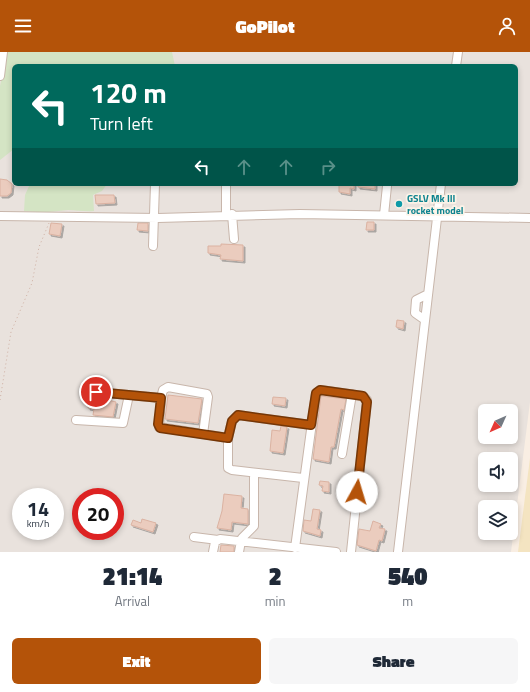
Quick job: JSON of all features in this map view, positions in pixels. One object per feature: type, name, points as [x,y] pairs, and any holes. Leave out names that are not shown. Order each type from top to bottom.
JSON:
[{"type":"street","points":[[0,76],[3,52]]},
{"type":"street","points":[[456,64],[458,52]]},
{"type":"street","points":[[153,246],[155,186]]},
{"type":"street","points":[[226,186],[229,215],[234,238]]},
{"type":"street","points":[[384,215],[387,186]]},
{"type":"street","points":[[398,552],[441,186]]},
{"type":"street","points":[[0,216],[153,218],[229,215],[437,215],[530,218]]},
{"type":"street","points":[[203,434],[208,397],[207,394],[168,387],[163,390],[158,424],[160,428],[228,438]]},
{"type":"street","points":[[295,548],[303,478],[316,393],[318,391],[363,396],[367,402],[351,552]]},
{"type":"street","points":[[96,392],[161,398]]},
{"type":"street","points":[[342,454],[352,394]]},
{"type":"street","points":[[76,420],[123,423],[129,395]]},
{"type":"street","points":[[303,478],[254,473],[232,470],[228,468],[228,438],[232,421],[238,415],[311,425]]},
{"type":"street","points":[[239,552],[241,540],[254,526],[254,473]]},
{"type":"street","points":[[194,537],[218,540],[241,540],[306,551],[336,552]]},
{"type":"street","points":[[213,552],[214,545],[218,540]]},
{"type":"path","points":[[0,400],[11,332],[32,283],[39,247],[52,216]]},
{"type":"shaded area","points":[[0,52],[530,52],[530,402],[518,500],[478,500],[478,540],[513,540],[511,552],[0,552]]},
{"type":"green space","points":[[7,52],[172,52],[175,64],[12,64],[12,151],[0,160],[0,86]]},
{"type":"green space","points":[[29,186],[106,186],[102,191],[93,195],[94,211],[24,211],[25,195]]},
{"type":"sand","points":[[530,458],[530,552],[518,552]]},
{"type":"building","points":[[0,179],[7,180],[12,184],[11,193],[7,196],[0,196]]},
{"type":"building","points":[[339,186],[354,186],[354,189],[350,188],[350,194],[339,192]]},
{"type":"building","points":[[375,186],[375,189],[358,187]]},
{"type":"building","points":[[95,195],[114,195],[115,203],[96,204]]},
{"type":"building","points":[[367,222],[374,222],[374,230],[366,230]]},
{"type":"building","points":[[51,223],[62,224],[60,236],[49,234]]},
{"type":"building","points":[[138,223],[148,223],[148,231],[137,230]]},
{"type":"building","points":[[221,244],[243,245],[243,261],[220,259],[221,255],[208,253],[208,246],[221,246]]},
{"type":"building","points":[[397,320],[404,321],[403,329],[396,327]]},
{"type":"building","points":[[168,395],[202,399],[198,423],[165,419]]},
{"type":"building","points":[[321,396],[346,399],[344,410],[341,409],[334,447],[331,447],[329,462],[313,459]]},
{"type":"building","points":[[273,397],[286,398],[285,406],[272,404]]},
{"type":"building","points":[[99,398],[116,402],[113,417],[93,415],[94,409],[88,408],[89,403],[95,403],[95,399],[99,400]]},
{"type":"building","points":[[281,426],[287,427],[283,453],[270,451],[272,430],[280,431]]},
{"type":"building","points":[[320,481],[329,482],[329,492],[322,491],[323,486],[319,485]]},
{"type":"building","points":[[224,494],[242,496],[241,508],[248,509],[248,524],[232,522],[231,530],[217,528],[222,511]]},
{"type":"building","points":[[313,509],[320,510],[317,529],[321,530],[320,536],[303,531],[304,520],[311,521]]},
{"type":"building","points":[[142,519],[156,523],[153,532],[131,525],[133,520],[141,523]]},
{"type":"building","points":[[373,521],[381,524],[379,528],[385,529],[382,541],[379,540],[376,551],[357,545],[359,529],[370,531]]},
{"type":"building","points":[[221,545],[234,546],[234,552],[220,552]]},
{"type":"place","name":"GSLV Mk III rocket model","points":[[399,204]]},
{"type":"route","points":[[96,392],[161,398],[158,424],[160,428],[228,438],[233,418],[240,414],[311,425],[316,393],[320,390],[363,396],[366,398],[367,402],[357,492]]}]
